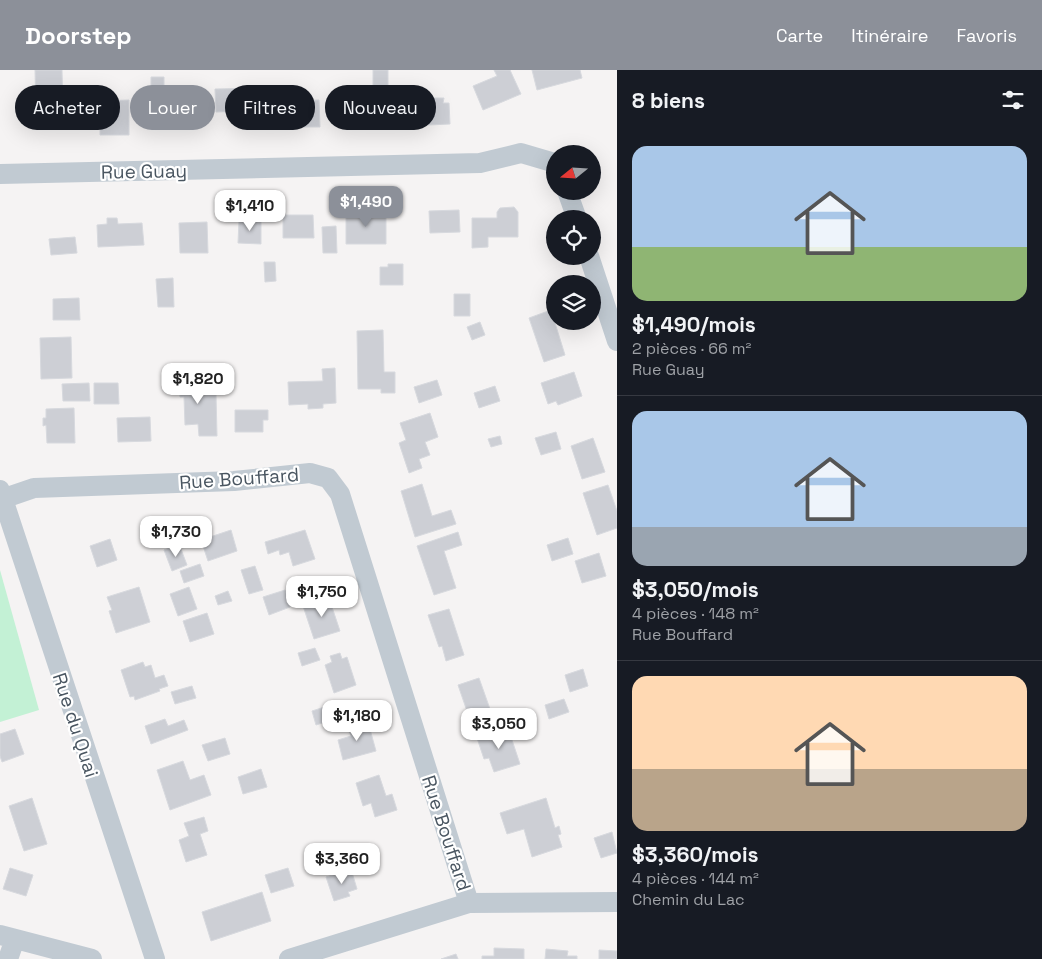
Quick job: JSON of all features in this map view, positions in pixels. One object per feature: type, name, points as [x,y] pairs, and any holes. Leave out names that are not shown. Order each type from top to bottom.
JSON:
[{"type":"street","name":"Rue Guay","points":[[0,174],[480,163],[522,153],[546,160]]},
{"type":"street","points":[[592,265],[617,341]]},
{"type":"street","name":"Rue Bouffard","points":[[1,494],[34,488],[234,481],[310,473],[328,478],[340,494],[470,903]]},
{"type":"street","name":"Rue du Quai","points":[[1,494],[155,959]]},
{"type":"street","points":[[289,959],[470,903],[617,902]]},
{"type":"street","points":[[8,959],[7,937],[92,959]]},
{"type":"green space","points":[[0,570],[39,710],[0,722]]},
{"type":"building","points":[[35,70],[62,70],[62,85],[35,85]]},
{"type":"building","points":[[373,70],[388,70],[388,85],[373,85]]},
{"type":"building","points":[[494,70],[510,70],[521,94],[483,110],[473,86],[497,76]]},
{"type":"building","points":[[532,70],[580,70],[582,78],[537,90]]},
{"type":"building","points":[[151,77],[164,77],[164,85],[151,85]]},
{"type":"building","points":[[215,89],[225,89],[225,112],[216,112]]},
{"type":"building","points":[[436,98],[444,98],[443,103],[449,103],[450,124],[436,125]]},
{"type":"building","points":[[120,100],[129,100],[129,135],[100,135],[100,130],[120,130]]},
{"type":"building","points":[[315,100],[319,100],[320,127],[315,127]]},
{"type":"building","points":[[514,207],[518,212],[518,237],[488,237],[488,247],[472,248],[472,218],[497,218],[497,212],[500,208]]},
{"type":"building","points":[[459,210],[460,232],[430,233],[429,211]]},
{"type":"building","points":[[346,212],[386,212],[386,244],[346,244]]},
{"type":"building","points":[[283,215],[313,215],[314,238],[283,238]]},
{"type":"building","points":[[107,218],[117,218],[118,224],[142,223],[144,245],[98,247],[97,225],[107,224]]},
{"type":"building","points":[[239,221],[261,221],[261,244],[238,243]]},
{"type":"building","points":[[207,222],[208,253],[180,253],[179,223]]},
{"type":"building","points":[[336,226],[337,253],[323,253],[322,227]]},
{"type":"building","points":[[75,237],[77,253],[51,255],[49,239]]},
{"type":"building","points":[[264,262],[275,262],[276,281],[265,282]]},
{"type":"building","points":[[388,264],[403,264],[403,285],[380,285],[380,267],[388,267]]},
{"type":"building","points":[[173,278],[174,307],[158,307],[156,279]]},
{"type":"building","points":[[454,294],[470,294],[470,316],[454,316]]},
{"type":"building","points":[[79,298],[80,320],[53,320],[53,299]]},
{"type":"building","points":[[546,312],[546,330],[557,330],[565,355],[544,362],[529,318]]},
{"type":"building","points":[[480,322],[485,335],[472,340],[467,327]]},
{"type":"building","points":[[383,330],[384,372],[395,372],[395,393],[381,393],[381,389],[358,389],[357,331]]},
{"type":"building","points":[[71,337],[72,378],[41,379],[40,338]]},
{"type":"building","points":[[335,368],[336,403],[323,404],[323,408],[308,409],[308,404],[289,405],[288,382],[323,381],[322,369]]},
{"type":"building","points":[[179,372],[199,372],[200,395],[216,395],[217,436],[199,436],[198,424],[185,425],[184,397],[180,397]]},
{"type":"building","points":[[574,372],[582,396],[558,405],[556,401],[548,404],[541,383]]},
{"type":"building","points":[[437,380],[442,395],[419,403],[414,387]]},
{"type":"building","points":[[89,383],[90,401],[63,401],[62,384]]},
{"type":"building","points":[[94,383],[118,383],[119,404],[94,404]]},
{"type":"building","points":[[495,386],[500,401],[479,408],[474,393]]},
{"type":"building","points":[[74,408],[75,443],[47,443],[46,425],[43,426],[43,418],[46,418],[46,409]]},
{"type":"building","points":[[235,410],[268,410],[268,420],[263,420],[263,432],[235,432]]},
{"type":"building","points":[[430,413],[438,437],[425,442],[430,455],[419,459],[422,468],[409,473],[399,443],[406,440],[400,423]]},
{"type":"building","points":[[150,417],[151,441],[118,442],[117,418]]},
{"type":"building","points":[[556,432],[561,449],[541,455],[535,438]]},
{"type":"building","points":[[500,436],[502,444],[491,447],[488,439]]},
{"type":"building","points":[[593,438],[605,472],[582,479],[571,446]]},
{"type":"building","points":[[422,484],[432,516],[451,510],[456,524],[415,537],[401,491]]},
{"type":"building","points":[[608,485],[617,511],[617,528],[597,535],[583,493]]},
{"type":"building","points":[[231,530],[237,551],[208,561],[201,540]]},
{"type":"building","points":[[305,530],[315,559],[293,566],[289,552],[280,555],[279,550],[268,554],[265,542]]},
{"type":"building","points":[[458,532],[462,545],[444,551],[456,588],[434,595],[417,546]]},
{"type":"building","points":[[568,538],[573,554],[552,561],[547,545]]},
{"type":"building","points":[[110,539],[117,560],[97,567],[90,546]]},
{"type":"building","points":[[179,544],[187,565],[172,571],[164,550]]},
{"type":"building","points":[[599,553],[606,576],[582,583],[575,561]]},
{"type":"building","points":[[200,564],[204,576],[184,583],[180,571]]},
{"type":"building","points":[[255,566],[263,590],[249,594],[241,570]]},
{"type":"building","points":[[139,587],[150,622],[116,633],[109,611],[112,610],[107,597]]},
{"type":"building","points":[[189,587],[197,609],[178,616],[170,594]]},
{"type":"building","points":[[285,590],[290,607],[269,615],[263,597]]},
{"type":"building","points":[[228,591],[232,601],[218,605],[215,596]]},
{"type":"building","points":[[329,598],[340,631],[314,639],[303,606]]},
{"type":"building","points":[[449,609],[464,655],[446,661],[442,646],[439,647],[428,615]]},
{"type":"building","points":[[207,613],[214,634],[190,642],[183,621]]},
{"type":"building","points":[[315,648],[320,660],[302,666],[298,653]]},
{"type":"building","points":[[340,653],[342,659],[347,657],[356,685],[334,693],[325,665],[332,662],[330,656]]},
{"type":"building","points":[[143,662],[145,667],[151,665],[155,678],[164,675],[168,686],[135,700],[134,696],[130,697],[121,670]]},
{"type":"building","points":[[583,669],[588,686],[570,692],[565,675]]},
{"type":"building","points":[[479,678],[490,709],[469,717],[458,685]]},
{"type":"building","points":[[192,686],[196,698],[175,704],[171,692]]},
{"type":"building","points":[[564,699],[569,712],[549,719],[545,705]]},
{"type":"building","points":[[340,702],[344,716],[316,725],[312,711]]},
{"type":"building","points":[[165,719],[168,726],[184,720],[188,730],[151,744],[145,726]]},
{"type":"building","points":[[368,722],[376,751],[343,760],[338,740],[351,736],[348,727]]},
{"type":"building","points":[[508,728],[520,764],[494,772],[489,758],[484,759],[477,738]]},
{"type":"building","points":[[15,729],[24,754],[2,762],[0,756],[0,734]]},
{"type":"building","points":[[225,738],[230,754],[208,761],[202,745]]},
{"type":"building","points":[[183,761],[190,780],[204,775],[211,795],[170,810],[157,770]]},
{"type":"building","points":[[261,769],[267,787],[243,794],[238,777]]},
{"type":"building","points":[[379,775],[386,796],[392,794],[397,810],[375,817],[371,803],[363,806],[356,783]]},
{"type":"building","points":[[32,798],[47,844],[24,851],[9,806]]},
{"type":"building","points":[[546,798],[555,828],[559,826],[561,834],[558,835],[562,847],[532,857],[524,829],[507,834],[500,813]]},
{"type":"building","points":[[204,817],[208,831],[200,834],[207,855],[186,862],[179,840],[189,836],[184,823]]},
{"type":"building","points":[[612,832],[617,853],[601,858],[594,838]]},
{"type":"building","points":[[321,852],[323,861],[314,864],[312,855]]},
{"type":"building","points":[[10,868],[33,875],[26,896],[3,889]]},
{"type":"building","points":[[288,868],[294,886],[271,893],[265,875]]},
{"type":"building","points":[[351,869],[357,889],[348,892],[350,896],[334,901],[326,877]]},
{"type":"building","points":[[262,892],[271,921],[211,941],[202,912]]},
{"type":"building","points":[[494,948],[524,949],[524,959],[482,959],[482,956],[494,956]]},
{"type":"building","points":[[546,949],[568,951],[567,956],[577,956],[577,959],[545,959]]},
{"type":"building","points":[[599,950],[617,951],[617,959],[599,959]]},
{"type":"building","points":[[456,954],[458,959],[441,959]]}]
